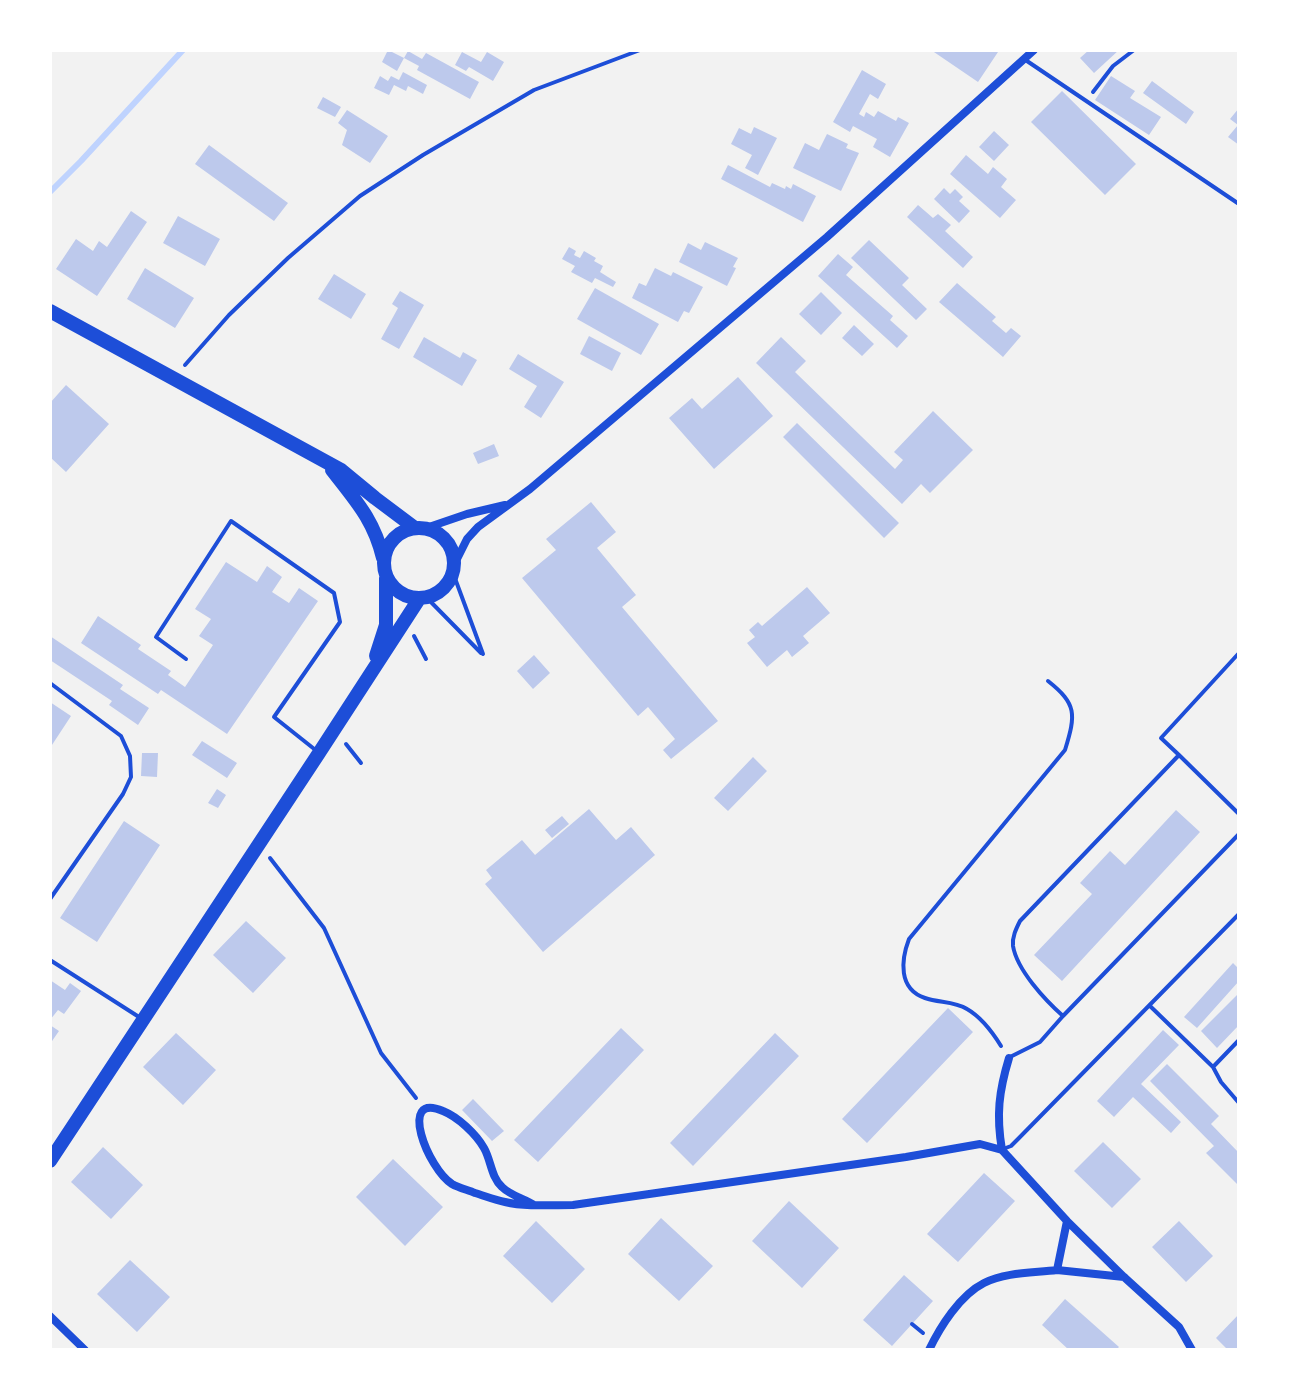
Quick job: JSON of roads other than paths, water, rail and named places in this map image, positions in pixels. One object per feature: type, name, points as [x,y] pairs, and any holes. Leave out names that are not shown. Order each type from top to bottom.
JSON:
[{"type":"main road","points":[[50,311],[341,470],[375,498],[420,528],[437,532],[447,540],[453,551],[454,568],[444,589],[423,598],[370,675],[50,1161]]},
{"type":"main road","points":[[325,461],[371,522],[383,558],[386,625],[370,675]]},
{"type":"main road","points":[[383,558],[394,537],[420,528]]},
{"type":"main road","points":[[386,576],[399,593],[423,598]]},
{"type":"street","points":[[454,568],[467,539],[478,527],[530,489],[827,237],[1034,50]]},
{"type":"street","points":[[420,528],[510,503]]},
{"type":"street","points":[[1009,1058],[998,1106],[1002,1150],[1067,1221],[1179,1327],[1192,1350]]},
{"type":"street","points":[[534,1205],[496,1181],[484,1147],[457,1119],[434,1107],[425,1109],[419,1124],[422,1139],[433,1164],[451,1183],[507,1203],[534,1205],[588,1203],[980,1144],[1002,1150]]},
{"type":"street","points":[[1057,1270],[1067,1221]]},
{"type":"street","points":[[929,1350],[950,1314],[982,1284],[1003,1276],[1057,1270],[1124,1277]]},
{"type":"street","points":[[50,1316],[85,1350]]},
{"type":"lane","points":[[1024,59],[1239,204]]},
{"type":"lane","points":[[186,659],[156,637],[231,521],[334,593],[340,622],[274,717],[319,753]]},
{"type":"lane","points":[[423,598],[483,654],[454,568]]},
{"type":"lane","points":[[1239,653],[1161,738],[1239,814]]},
{"type":"lane","points":[[50,683],[121,736],[130,756],[131,777],[123,794],[50,899]]},
{"type":"lane","points":[[1063,1016],[1047,1001],[1022,967],[1013,946],[1020,921],[1179,755]]},
{"type":"lane","points":[[1009,1058],[1040,1042],[1239,834]]},
{"type":"lane","points":[[1002,1150],[1011,1146],[1239,914]]},
{"type":"lane","points":[[50,960],[143,1019]]},
{"type":"lane","points":[[1150,1006],[1213,1067],[1239,1103]]},
{"type":"lane","points":[[1213,1067],[1239,1040]]},
{"type":"waterway","points":[[50,192],[183,50]]}]
